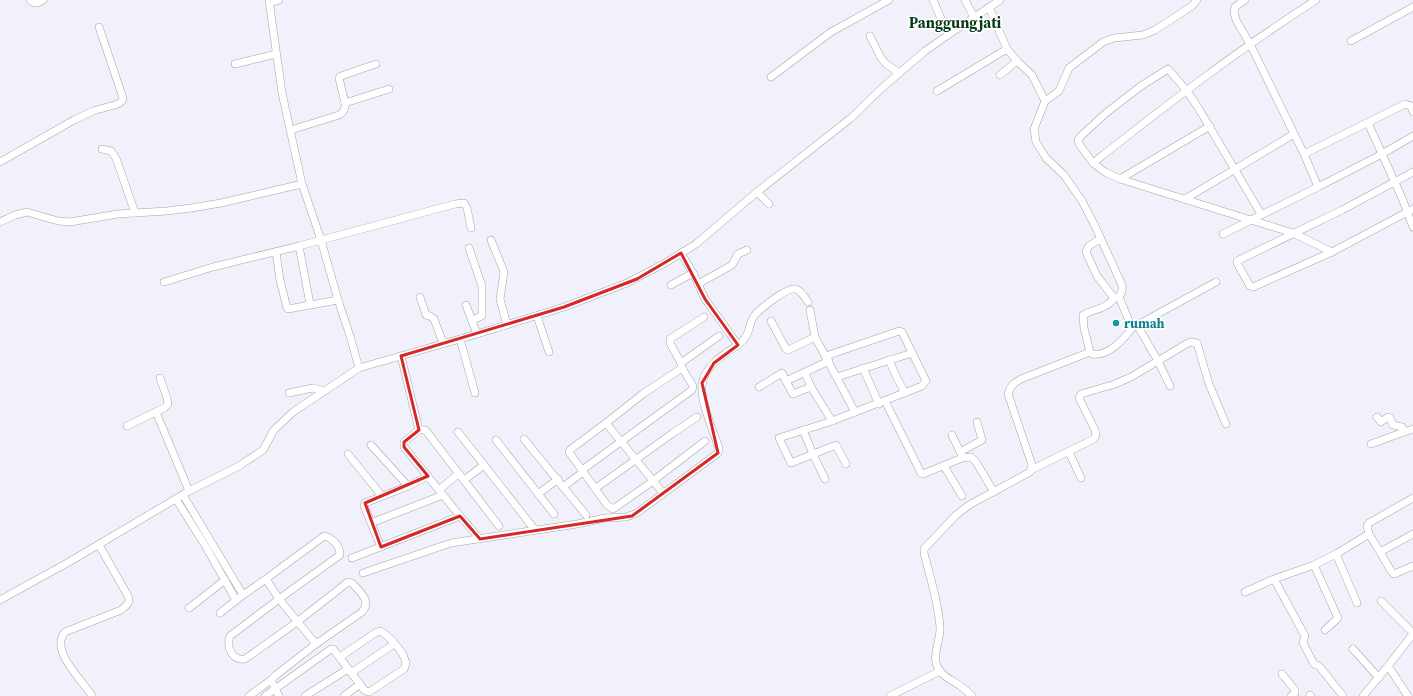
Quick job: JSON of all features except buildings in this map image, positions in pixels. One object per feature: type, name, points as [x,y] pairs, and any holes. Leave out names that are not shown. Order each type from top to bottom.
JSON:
[{"type":"street","points":[[30,0],[33,3],[43,0]]},
{"type":"street","points":[[279,0],[269,2],[282,93],[302,184],[321,240],[359,368]]},
{"type":"street","points":[[771,77],[832,32],[889,0]]},
{"type":"street","points":[[933,0],[948,35]]},
{"type":"street","points":[[965,0],[974,17]]},
{"type":"street","points":[[0,600],[99,545],[186,493],[239,466],[263,450],[274,430],[283,420],[359,368],[537,316],[627,283],[696,244],[758,192],[851,118],[899,73],[948,35],[1000,0]]},
{"type":"street","points":[[1197,0],[1175,18],[1149,33],[1103,42],[1069,68],[1059,91],[1045,102],[1034,129],[1036,142],[1046,158],[1064,175],[1087,212],[1122,285],[1122,294],[1106,306],[1083,315],[1084,328],[1090,352],[1092,354],[1096,355],[1114,348],[1135,327],[1216,282]]},
{"type":"street","points":[[1245,0],[1235,7],[1234,12],[1236,20],[1250,44],[1304,154],[1318,187]]},
{"type":"street","points":[[1093,163],[1250,44],[1313,1]]},
{"type":"street","points":[[1351,41],[1413,7]]},
{"type":"street","points":[[989,8],[1007,49],[1032,75],[1045,102]]},
{"type":"street","points":[[0,162],[74,120],[92,112],[118,104],[122,101],[123,98],[99,27]]},
{"type":"street","points":[[870,36],[886,64],[899,73]]},
{"type":"street","points":[[937,90],[1007,49]]},
{"type":"street","points":[[236,64],[276,54]]},
{"type":"street","points":[[1000,75],[1017,61]]},
{"type":"street","points":[[291,130],[339,115],[343,112],[346,108],[339,78],[376,64]]},
{"type":"street","points":[[1261,214],[1210,126],[1187,91],[1168,68],[1141,86],[1106,113],[1078,140],[1093,163],[1105,172],[1120,179],[1293,233],[1332,252]]},
{"type":"street","points":[[345,103],[389,90]]},
{"type":"street","points":[[1304,154],[1405,104],[1411,106],[1413,112]]},
{"type":"street","points":[[1368,123],[1402,198],[1410,210],[1413,227]]},
{"type":"street","points":[[1120,179],[1210,126]]},
{"type":"street","points":[[1185,199],[1212,184],[1234,168],[1294,134]]},
{"type":"street","points":[[1224,234],[1382,154],[1413,136]]},
{"type":"street","points":[[102,148],[111,152],[116,158],[135,213]]},
{"type":"street","points":[[1410,210],[1332,252],[1251,287],[1237,263],[1237,261],[1342,210],[1413,172]]},
{"type":"street","points":[[0,222],[23,212],[63,222],[135,213],[167,212],[221,203],[302,184]]},
{"type":"street","points":[[758,192],[769,204]]},
{"type":"street","points":[[164,282],[214,267],[460,203],[464,203],[467,208],[471,228]]},
{"type":"street","points":[[1100,239],[1089,246],[1086,250],[1097,276],[1116,297],[1158,361],[1170,386]]},
{"type":"street","points":[[492,240],[504,272],[500,299],[507,324]]},
{"type":"street","points":[[298,246],[310,304]]},
{"type":"street","points":[[469,248],[482,286],[482,316],[472,320]]},
{"type":"street","points":[[698,284],[732,265],[738,254],[747,250]]},
{"type":"street","points":[[276,252],[280,280],[287,308],[290,309],[310,304],[338,300]]},
{"type":"street","points":[[681,253],[693,273],[705,299],[738,345]]},
{"type":"street","points":[[671,285],[693,273]]},
{"type":"street","points":[[363,573],[451,543],[577,524],[605,518],[632,516],[718,453],[719,448],[705,406],[702,391],[702,383],[706,374],[714,363],[721,355],[738,345],[745,338],[754,315],[766,305],[792,288],[803,294],[808,302]]},
{"type":"street","points":[[420,297],[426,315],[434,319],[443,343]]},
{"type":"street","points":[[466,305],[477,334]]},
{"type":"street","points":[[810,310],[815,337],[838,377],[855,412]]},
{"type":"street","points":[[537,316],[549,352]]},
{"type":"street","points":[[563,486],[621,441],[692,390],[692,386],[670,343],[670,339],[704,316]]},
{"type":"street","points":[[771,321],[786,349],[788,350],[815,337]]},
{"type":"street","points":[[786,381],[805,372],[827,358],[899,332],[904,334],[926,381],[922,386],[832,421],[779,438],[791,463],[836,445],[846,464]]},
{"type":"street","points":[[705,441],[653,481],[613,509],[607,505],[569,451],[719,336]]},
{"type":"street","points":[[460,339],[475,393]]},
{"type":"street","points":[[972,696],[940,671],[936,658],[940,628],[924,549],[961,511],[969,505],[1031,470],[1093,440],[1096,435],[1095,430],[1079,398],[1081,394],[1115,384],[1131,377],[1188,343],[1197,343],[1209,384],[1226,424]]},
{"type":"street","points":[[1031,470],[1032,465],[1008,394],[1011,385],[1021,379],[1090,352]]},
{"type":"street","points":[[838,377],[912,353]]},
{"type":"street","points":[[401,356],[419,430]]},
{"type":"street","points":[[890,360],[905,393]]},
{"type":"street","points":[[863,368],[920,472],[924,474],[944,466],[982,440],[977,422]]},
{"type":"street","points":[[805,372],[811,387],[832,421]]},
{"type":"street","points":[[759,387],[782,373],[793,394],[811,387]]},
{"type":"street","points":[[127,426],[164,408],[168,404],[160,378]]},
{"type":"street","points":[[289,393],[313,388],[324,391]]},
{"type":"street","points":[[156,412],[186,493],[243,595]]},
{"type":"street","points":[[596,488],[698,417]]},
{"type":"street","points":[[1377,417],[1381,422],[1388,417],[1390,418],[1393,425],[1402,427],[1404,432]]},
{"type":"street","points":[[606,423],[663,493]]},
{"type":"street","points":[[1371,444],[1413,429]]},
{"type":"street","points":[[480,539],[405,448],[403,443],[419,430],[425,430],[427,432],[499,526]]},
{"type":"street","points":[[803,430],[825,479]]},
{"type":"street","points":[[458,432],[535,530]]},
{"type":"street","points":[[952,435],[961,455],[974,458],[994,492]]},
{"type":"street","points":[[524,439],[586,515]]},
{"type":"street","points":[[496,440],[554,514]]},
{"type":"street","points":[[371,445],[408,486]]},
{"type":"street","points":[[1069,452],[1081,478]]},
{"type":"street","points":[[348,454],[382,496]]},
{"type":"street","points":[[464,480],[484,465]]},
{"type":"street","points":[[944,466],[962,496]]},
{"type":"street","points":[[371,524],[441,492],[458,474]]},
{"type":"street","points":[[381,547],[364,504],[428,476]]},
{"type":"street","points":[[538,494],[558,479]]},
{"type":"street","points":[[1413,498],[1369,523],[1366,528],[1390,571],[1394,574],[1413,566]]},
{"type":"street","points":[[176,499],[206,547],[236,600]]},
{"type":"street","points":[[352,558],[460,516]]},
{"type":"street","points":[[1245,592],[1274,579],[1314,565],[1336,554],[1369,534]]},
{"type":"street","points":[[1380,552],[1413,534]]},
{"type":"street","points":[[220,613],[324,536],[331,538],[336,543],[339,548],[340,555],[230,636],[232,654],[235,658],[245,659],[297,622],[348,582],[352,583],[365,598],[367,605],[362,612],[316,644],[249,696]]},
{"type":"street","points":[[92,696],[67,661],[61,642],[61,637],[65,632],[121,610],[127,606],[129,601],[128,596],[99,545]]},
{"type":"street","points":[[1336,554],[1357,603]]},
{"type":"street","points":[[1314,565],[1338,618],[1325,630]]},
{"type":"street","points":[[266,579],[297,622],[316,644]]},
{"type":"street","points":[[1274,579],[1305,636],[1303,643],[1312,661],[1319,666],[1343,696]]},
{"type":"street","points":[[189,608],[225,580]]},
{"type":"street","points":[[1362,696],[1379,678],[1413,633],[1381,601]]},
{"type":"street","points":[[265,696],[331,649],[333,649],[340,657],[364,690],[369,692],[404,669],[406,664],[405,659],[387,635],[380,631],[340,657]]},
{"type":"street","points":[[305,696],[394,644]]},
{"type":"street","points":[[1354,649],[1379,678]]},
{"type":"street","points":[[1388,666],[1408,696]]},
{"type":"street","points":[[890,696],[940,671]]},
{"type":"street","points":[[1282,674],[1295,690],[1295,693],[1291,696]]},
{"type":"street","points":[[271,680],[280,696]]},
{"type":"street","points":[[344,696],[360,684]]},
{"type":"highlighted area","points":[[681,253],[705,299],[738,345],[714,363],[702,383],[718,453],[632,516],[480,539],[460,516],[381,547],[365,503],[428,476],[404,447],[404,442],[419,430],[401,356],[564,307],[637,279]]},
{"type":"place","name":"rumah","points":[[1116,323]]},
{"type":"district","name":"Panggungjati","points":[[955,22]]}]
